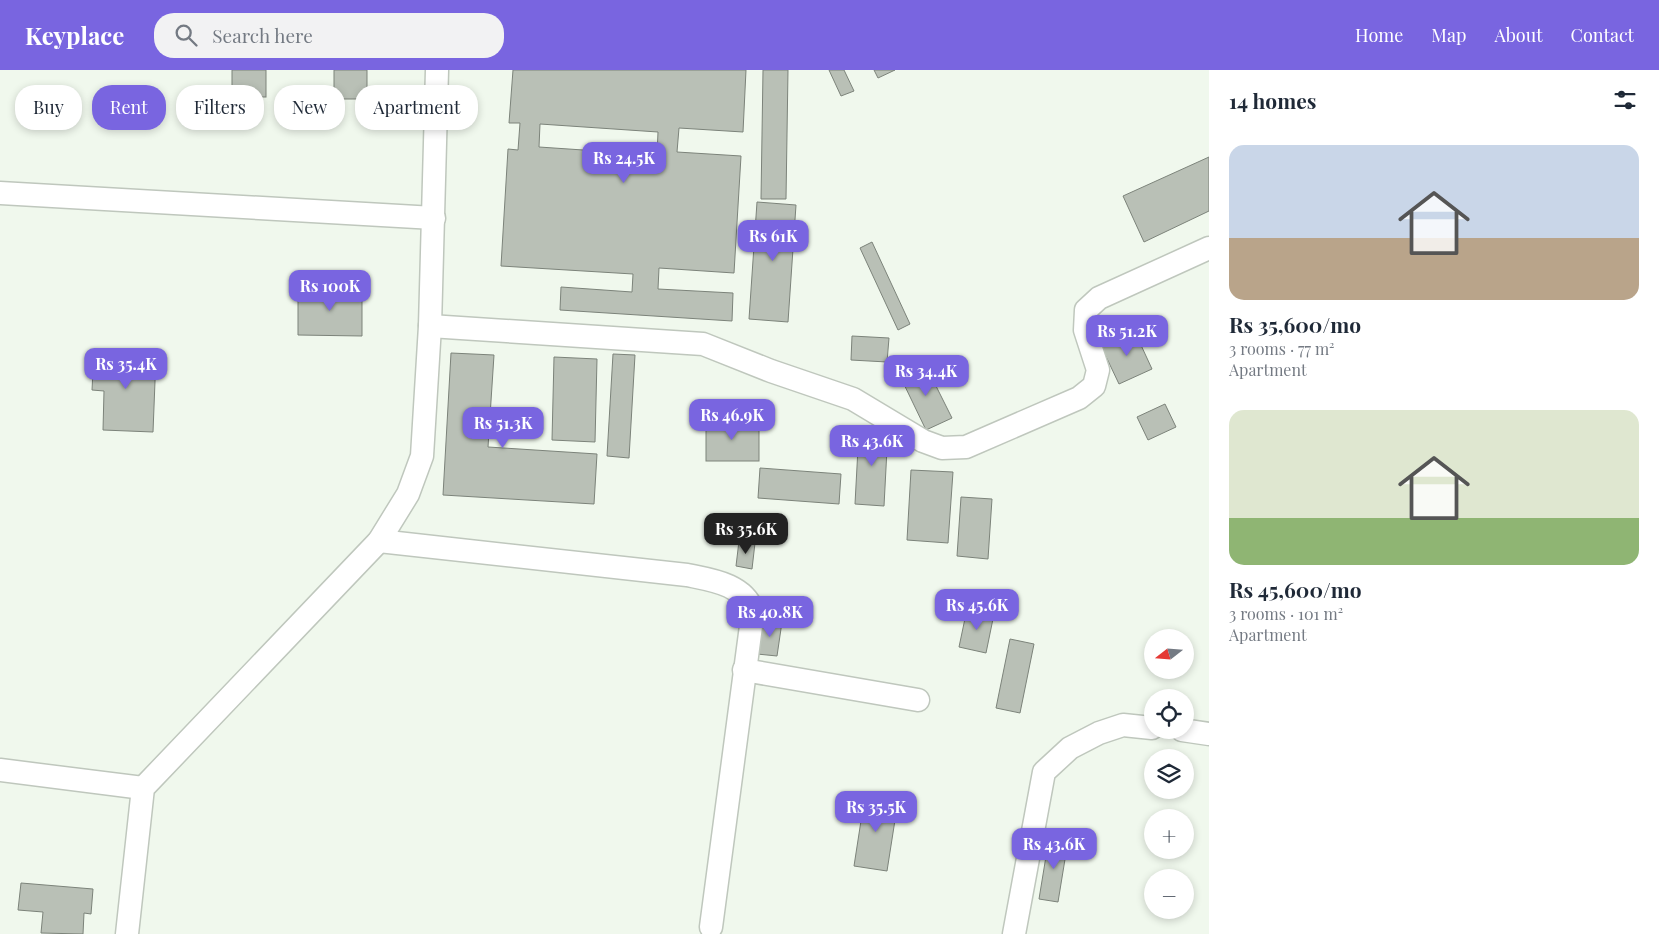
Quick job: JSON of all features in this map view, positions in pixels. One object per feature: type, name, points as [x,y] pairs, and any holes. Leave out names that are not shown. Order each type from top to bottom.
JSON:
[{"type":"street","points":[[128,934],[143,788],[379,541],[408,494],[422,456],[430,326],[438,70]]},
{"type":"street","points":[[0,193],[434,218]]},
{"type":"street","points":[[430,326],[703,344],[771,371],[853,398],[924,441],[942,448],[966,447],[1079,398],[1094,386],[1098,370],[1085,330],[1086,310],[1099,298],[1209,248]]},
{"type":"street","points":[[379,541],[687,575],[722,582],[740,593],[751,605],[753,611],[710,927]]},
{"type":"street","points":[[744,670],[918,700]]},
{"type":"street","points":[[1014,934],[1044,772],[1070,748],[1099,733],[1123,725],[1144,727]]},
{"type":"street","points":[[1194,732],[1209,734]]},
{"type":"street","points":[[0,770],[143,788]]},
{"type":"building","points":[[232,70],[266,70],[266,97],[264,97],[264,85],[232,85]]},
{"type":"building","points":[[334,70],[367,70],[367,85],[355,85],[355,99],[345,99],[345,85],[334,85]]},
{"type":"building","points":[[513,70],[746,70],[743,132],[679,128],[677,152],[741,156],[734,273],[659,268],[658,289],[733,293],[732,321],[560,310],[561,287],[632,292],[633,274],[501,266],[508,149],[518,150],[520,123],[509,123]],"holes":[[[540,124],[658,132],[657,155],[539,147]]]},
{"type":"building","points":[[763,70],[788,70],[786,199],[761,199]]},
{"type":"building","points":[[829,70],[844,70],[854,91],[841,96]]},
{"type":"building","points":[[874,70],[895,70],[878,78]]},
{"type":"building","points":[[1209,157],[1209,211],[1144,242],[1123,196]]},
{"type":"building","points":[[757,202],[796,205],[788,322],[749,319]]},
{"type":"building","points":[[872,242],[910,324],[898,330],[860,248]]},
{"type":"building","points":[[298,287],[362,288],[362,336],[298,335]]},
{"type":"building","points":[[1134,330],[1152,369],[1119,384],[1101,346]]},
{"type":"building","points":[[852,336],[889,338],[887,362],[851,360]]},
{"type":"building","points":[[94,352],[156,356],[153,432],[103,430],[104,391],[92,390]]},
{"type":"building","points":[[451,353],[494,355],[488,447],[597,454],[594,504],[443,495]]},
{"type":"building","points":[[613,354],[635,355],[629,458],[607,456]]},
{"type":"building","points":[[554,357],[597,359],[595,442],[552,440]]},
{"type":"building","points":[[925,364],[952,418],[926,430],[900,376]]},
{"type":"building","points":[[1165,404],[1176,427],[1148,440],[1137,417]]},
{"type":"building","points":[[706,421],[759,421],[759,461],[706,461]]},
{"type":"building","points":[[859,429],[888,430],[884,506],[855,504]]},
{"type":"building","points":[[760,468],[841,474],[839,504],[758,498]]},
{"type":"building","points":[[911,470],[953,472],[948,543],[907,540]]},
{"type":"building","points":[[961,497],[992,499],[988,559],[957,556]]},
{"type":"building","points":[[739,541],[755,543],[752,569],[736,566]]},
{"type":"building","points":[[967,609],[994,614],[986,653],[959,647]]},
{"type":"building","points":[[762,620],[782,622],[777,656],[757,654]]},
{"type":"building","points":[[1010,639],[1034,644],[1020,713],[996,708]]},
{"type":"building","points":[[865,795],[898,801],[887,871],[854,866]]},
{"type":"building","points":[[1049,838],[1068,841],[1058,902],[1039,899]]},
{"type":"building","points":[[21,883],[93,889],[91,914],[84,913],[83,934],[41,933],[43,912],[18,910]]}]
